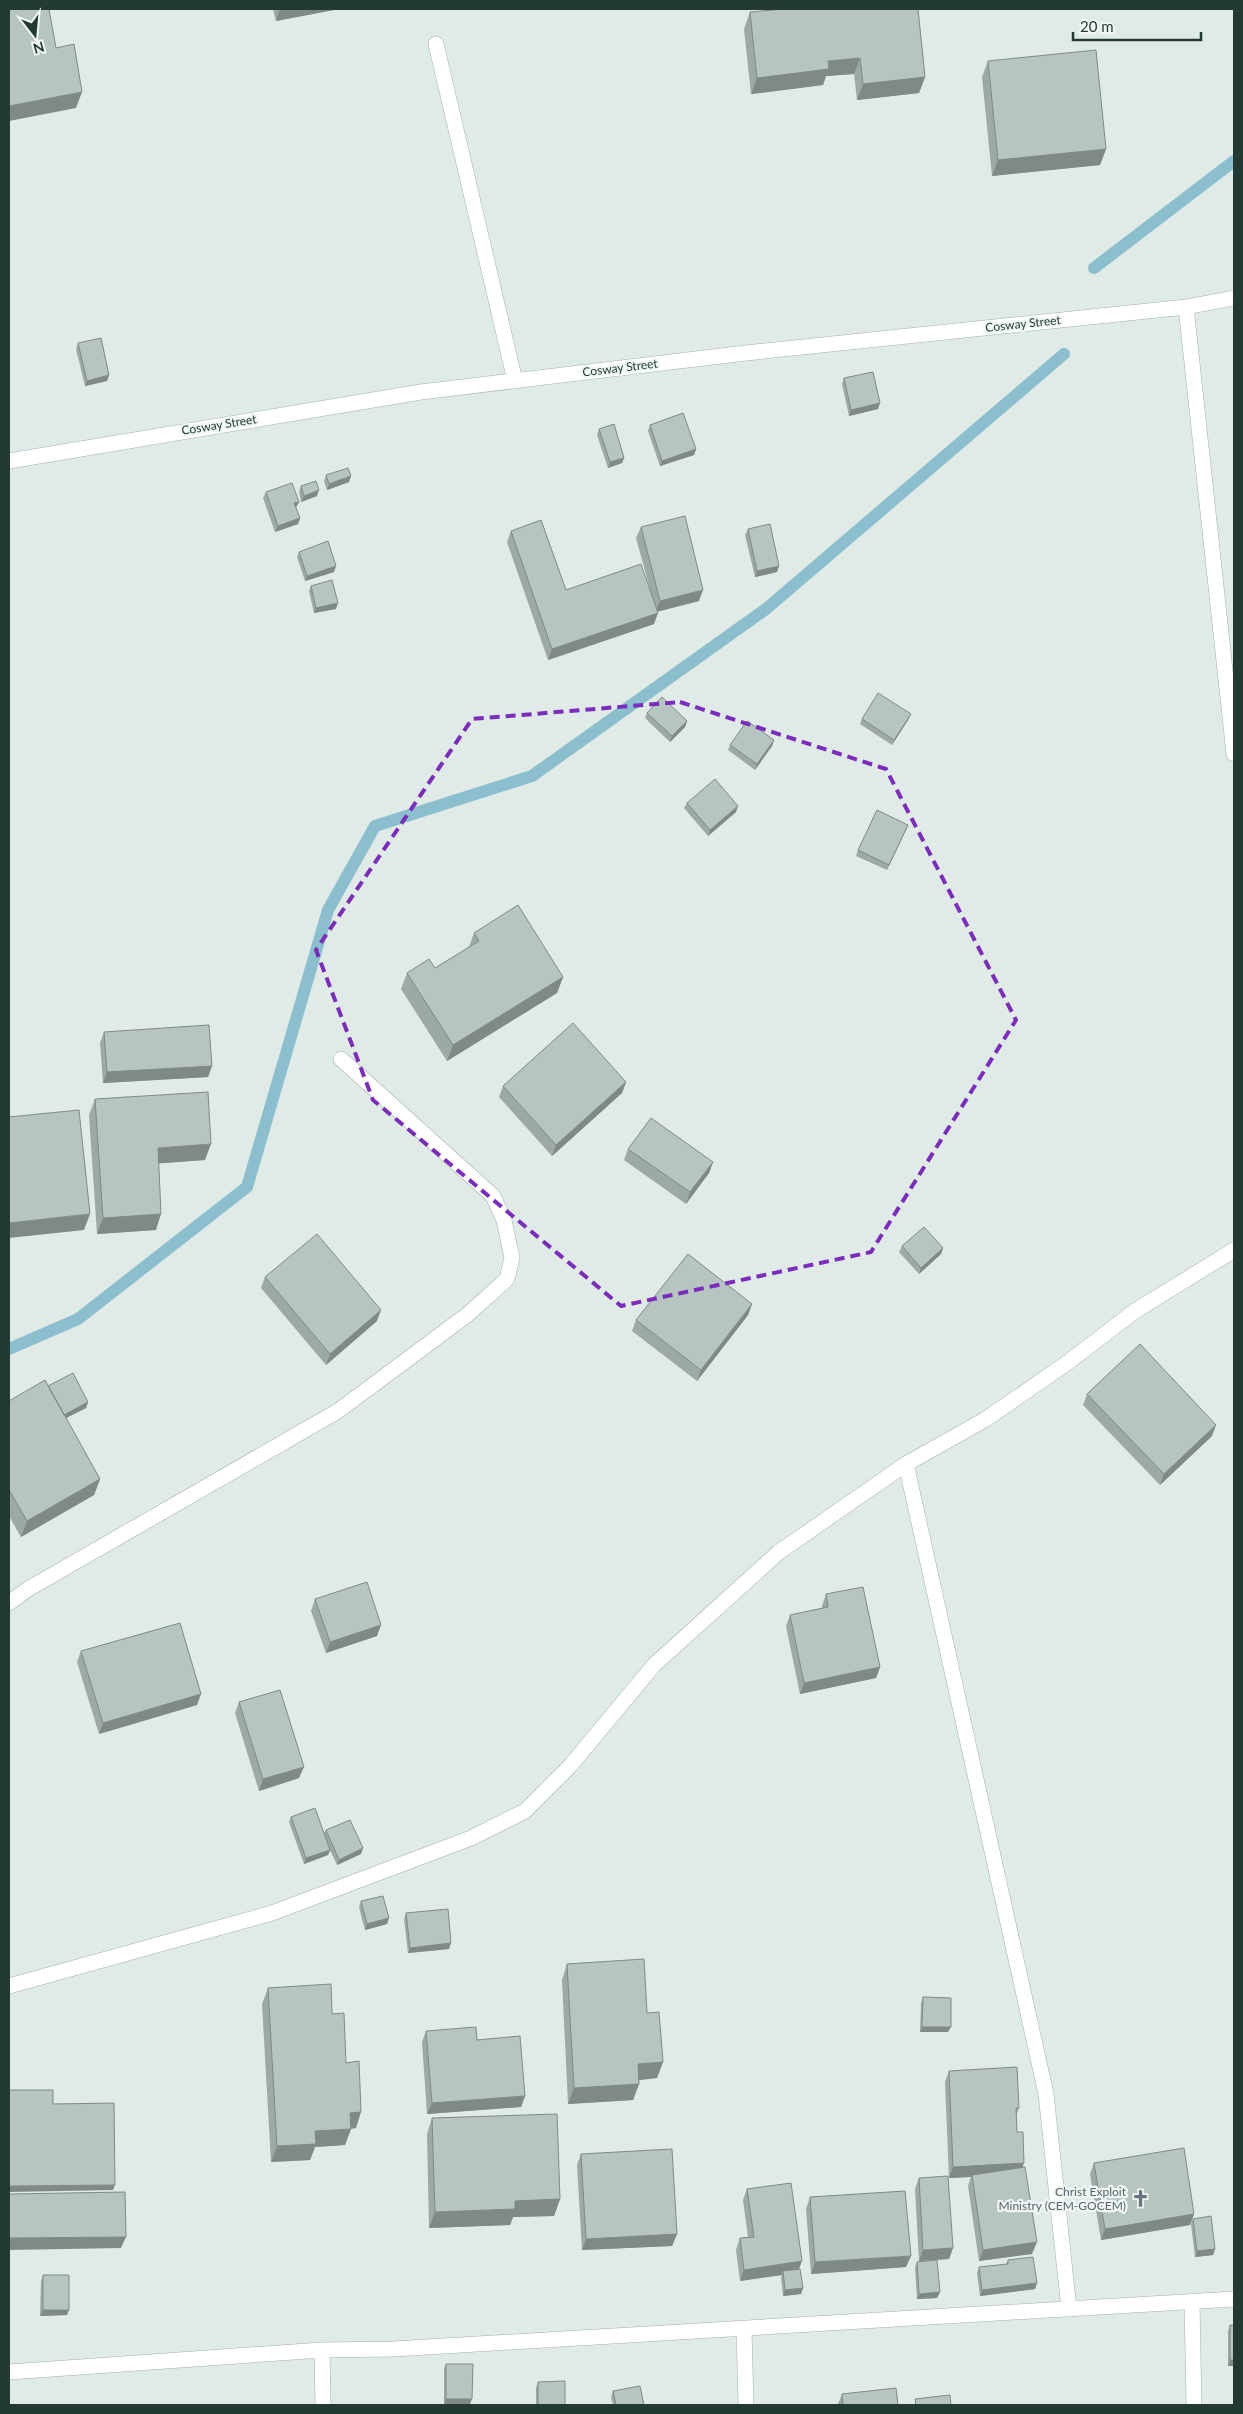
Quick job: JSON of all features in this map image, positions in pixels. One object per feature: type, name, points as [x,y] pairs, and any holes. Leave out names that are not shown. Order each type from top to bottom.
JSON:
[{"type":"street","points":[[436,44],[515,381]]},
{"type":"street","name":"Cosway Street","points":[[9,460],[421,392],[746,353],[1186,307],[1234,298]]},
{"type":"street","points":[[1186,307],[1234,754]]},
{"type":"street","points":[[9,1603],[28,1589],[338,1411],[468,1315],[507,1279],[512,1258],[510,1245],[504,1220],[492,1196],[341,1059]]},
{"type":"street","points":[[9,1986],[272,1913],[471,1838],[525,1811],[570,1766],[654,1665],[779,1552],[906,1464],[986,1418],[1067,1363],[1135,1311],[1234,1250]]},
{"type":"street","points":[[906,1464],[1046,2094],[1069,2309]]},
{"type":"street","points":[[9,2372],[322,2350],[394,2349],[744,2330],[1234,2300]]},
{"type":"street","points":[[1192,2302],[1194,2405]]},
{"type":"street","points":[[744,2330],[746,2405]]},
{"type":"street","points":[[322,2350],[323,2405]]},
{"type":"highlighted area","points":[[680,702],[886,769],[1016,1020],[871,1252],[621,1306],[373,1100],[316,950],[472,719]]},
{"type":"building","points":[[9,9],[49,9],[56,48],[74,44],[82,92],[9,106]]},
{"type":"building","points":[[785,9],[918,9],[925,77],[863,84],[860,58],[828,61],[829,69],[757,78],[750,12]]},
{"type":"building","points":[[1096,50],[1106,149],[998,160],[988,61]]},
{"type":"building","points":[[101,338],[109,375],[87,381],[78,343]]},
{"type":"building","points":[[873,372],[880,403],[851,410],[844,378]]},
{"type":"building","points":[[683,413],[696,449],[662,461],[650,425]]},
{"type":"building","points":[[614,424],[624,458],[610,462],[599,429]]},
{"type":"building","points":[[348,468],[351,476],[329,484],[326,475]]},
{"type":"building","points":[[316,481],[319,490],[304,496],[301,486]]},
{"type":"building","points":[[292,483],[299,502],[294,503],[300,518],[278,526],[266,492]]},
{"type":"building","points":[[685,516],[703,590],[660,601],[641,527]]},
{"type":"building","points":[[541,520],[566,590],[641,564],[658,613],[552,649],[511,531]]},
{"type":"building","points":[[770,524],[779,566],[757,571],[748,529]]},
{"type":"building","points":[[328,541],[336,566],[307,576],[299,552]]},
{"type":"building","points":[[332,580],[338,603],[316,608],[311,586]]},
{"type":"building","points":[[878,693],[911,714],[894,740],[862,719]]},
{"type":"building","points":[[662,697],[687,721],[672,736],[647,713]]},
{"type":"building","points":[[747,721],[774,740],[757,764],[730,745]]},
{"type":"building","points":[[715,779],[738,806],[710,830],[687,803]]},
{"type":"building","points":[[877,810],[908,825],[889,865],[858,850]]},
{"type":"building","points":[[518,905],[563,977],[453,1045],[407,973],[429,959],[435,968],[479,941],[474,933]]},
{"type":"building","points":[[573,1023],[626,1082],[556,1145],[503,1086]]},
{"type":"building","points":[[209,1025],[212,1066],[107,1072],[104,1032]]},
{"type":"building","points":[[208,1092],[211,1144],[158,1148],[161,1214],[103,1218],[95,1099]]},
{"type":"building","points":[[79,1110],[90,1214],[9,1223],[9,1117]]},
{"type":"building","points":[[651,1118],[713,1162],[690,1192],[628,1149]]},
{"type":"building","points":[[924,1227],[943,1248],[921,1268],[902,1246]]},
{"type":"building","points":[[317,1234],[381,1310],[330,1354],[265,1277]]},
{"type":"building","points":[[688,1254],[752,1304],[701,1370],[636,1320]]},
{"type":"building","points":[[1140,1344],[1216,1425],[1164,1474],[1087,1394]]},
{"type":"building","points":[[73,1373],[88,1402],[64,1415],[48,1386]]},
{"type":"building","points":[[45,1380],[100,1479],[27,1521],[9,1490],[9,1401]]},
{"type":"building","points":[[367,1582],[381,1625],[330,1642],[315,1599]]},
{"type":"building","points":[[863,1587],[880,1667],[804,1683],[790,1615],[828,1607],[826,1594]]},
{"type":"building","points":[[180,1623],[201,1694],[103,1723],[81,1651]]},
{"type":"building","points":[[280,1690],[304,1767],[263,1779],[239,1702]]},
{"type":"building","points":[[315,1808],[330,1850],[306,1858],[291,1817]]},
{"type":"building","points":[[350,1820],[363,1848],[339,1860],[326,1830]]},
{"type":"building","points":[[383,1896],[389,1918],[367,1924],[361,1901]]},
{"type":"building","points":[[448,1909],[451,1943],[410,1948],[406,1913]]},
{"type":"building","points":[[644,1959],[647,2013],[659,2012],[663,2062],[638,2064],[639,2084],[574,2088],[567,1964]]},
{"type":"building","points":[[331,1984],[332,2014],[344,2013],[346,2063],[359,2061],[361,2112],[350,2113],[351,2129],[315,2131],[316,2144],[277,2146],[268,1988]]},
{"type":"building","points":[[923,1997],[951,1998],[951,2027],[922,2027]]},
{"type":"building","points":[[476,2027],[477,2040],[520,2036],[525,2096],[432,2103],[426,2031]]},
{"type":"building","points":[[1017,2067],[1019,2108],[1016,2108],[1017,2132],[1023,2132],[1024,2163],[953,2167],[949,2071]]},
{"type":"building","points":[[9,2090],[53,2090],[53,2104],[114,2103],[115,2185],[9,2186]]},
{"type":"building","points":[[557,2114],[560,2199],[515,2201],[515,2209],[435,2212],[432,2118]]},
{"type":"building","name":"Christ Exploit Ministry (CEM-GOCEM)","points":[[1184,2148],[1194,2214],[1105,2229],[1094,2163]]},
{"type":"building","points":[[672,2149],[677,2234],[586,2239],[581,2154]]},
{"type":"building","points":[[1025,2167],[1037,2242],[983,2250],[972,2175]]},
{"type":"building","points":[[948,2176],[953,2248],[923,2250],[919,2178]]},
{"type":"building","points":[[791,2183],[802,2261],[744,2270],[740,2238],[754,2237],[747,2189]]},
{"type":"building","points":[[905,2191],[911,2256],[815,2262],[810,2197]]},
{"type":"building","points":[[125,2192],[126,2237],[9,2238],[9,2194]]},
{"type":"building","points":[[1211,2216],[1215,2249],[1197,2251],[1193,2219]]},
{"type":"building","points":[[1033,2257],[1037,2283],[982,2290],[979,2267],[1008,2264],[1008,2260]]},
{"type":"building","points":[[937,2260],[940,2292],[919,2294],[917,2262]]},
{"type":"building","points":[[800,2269],[803,2288],[785,2290],[783,2271]]},
{"type":"building","points":[[43,2275],[69,2275],[69,2310],[43,2310]]},
{"type":"building","points":[[1230,2325],[1234,2325],[1234,2360],[1230,2360]]},
{"type":"building","points":[[446,2364],[473,2364],[472,2399],[446,2399]]},
{"type":"building","points":[[565,2381],[565,2405],[538,2405],[538,2382]]},
{"type":"building","points":[[640,2386],[644,2405],[616,2405],[613,2391]]},
{"type":"building","points":[[896,2388],[898,2405],[831,2405],[843,2404],[842,2394]]},
{"type":"building","points":[[950,2395],[951,2405],[916,2405],[915,2399]]},
{"type":"waterway","points":[[1094,268],[1234,161]]},
{"type":"waterway","points":[[9,1349],[78,1319],[247,1187],[328,910],[375,826],[532,776],[766,609],[1064,354]]},
{"type":"place","name":"Christ Exploit Ministry (CEM-GOCEM)","points":[[1140,2199]]}]
